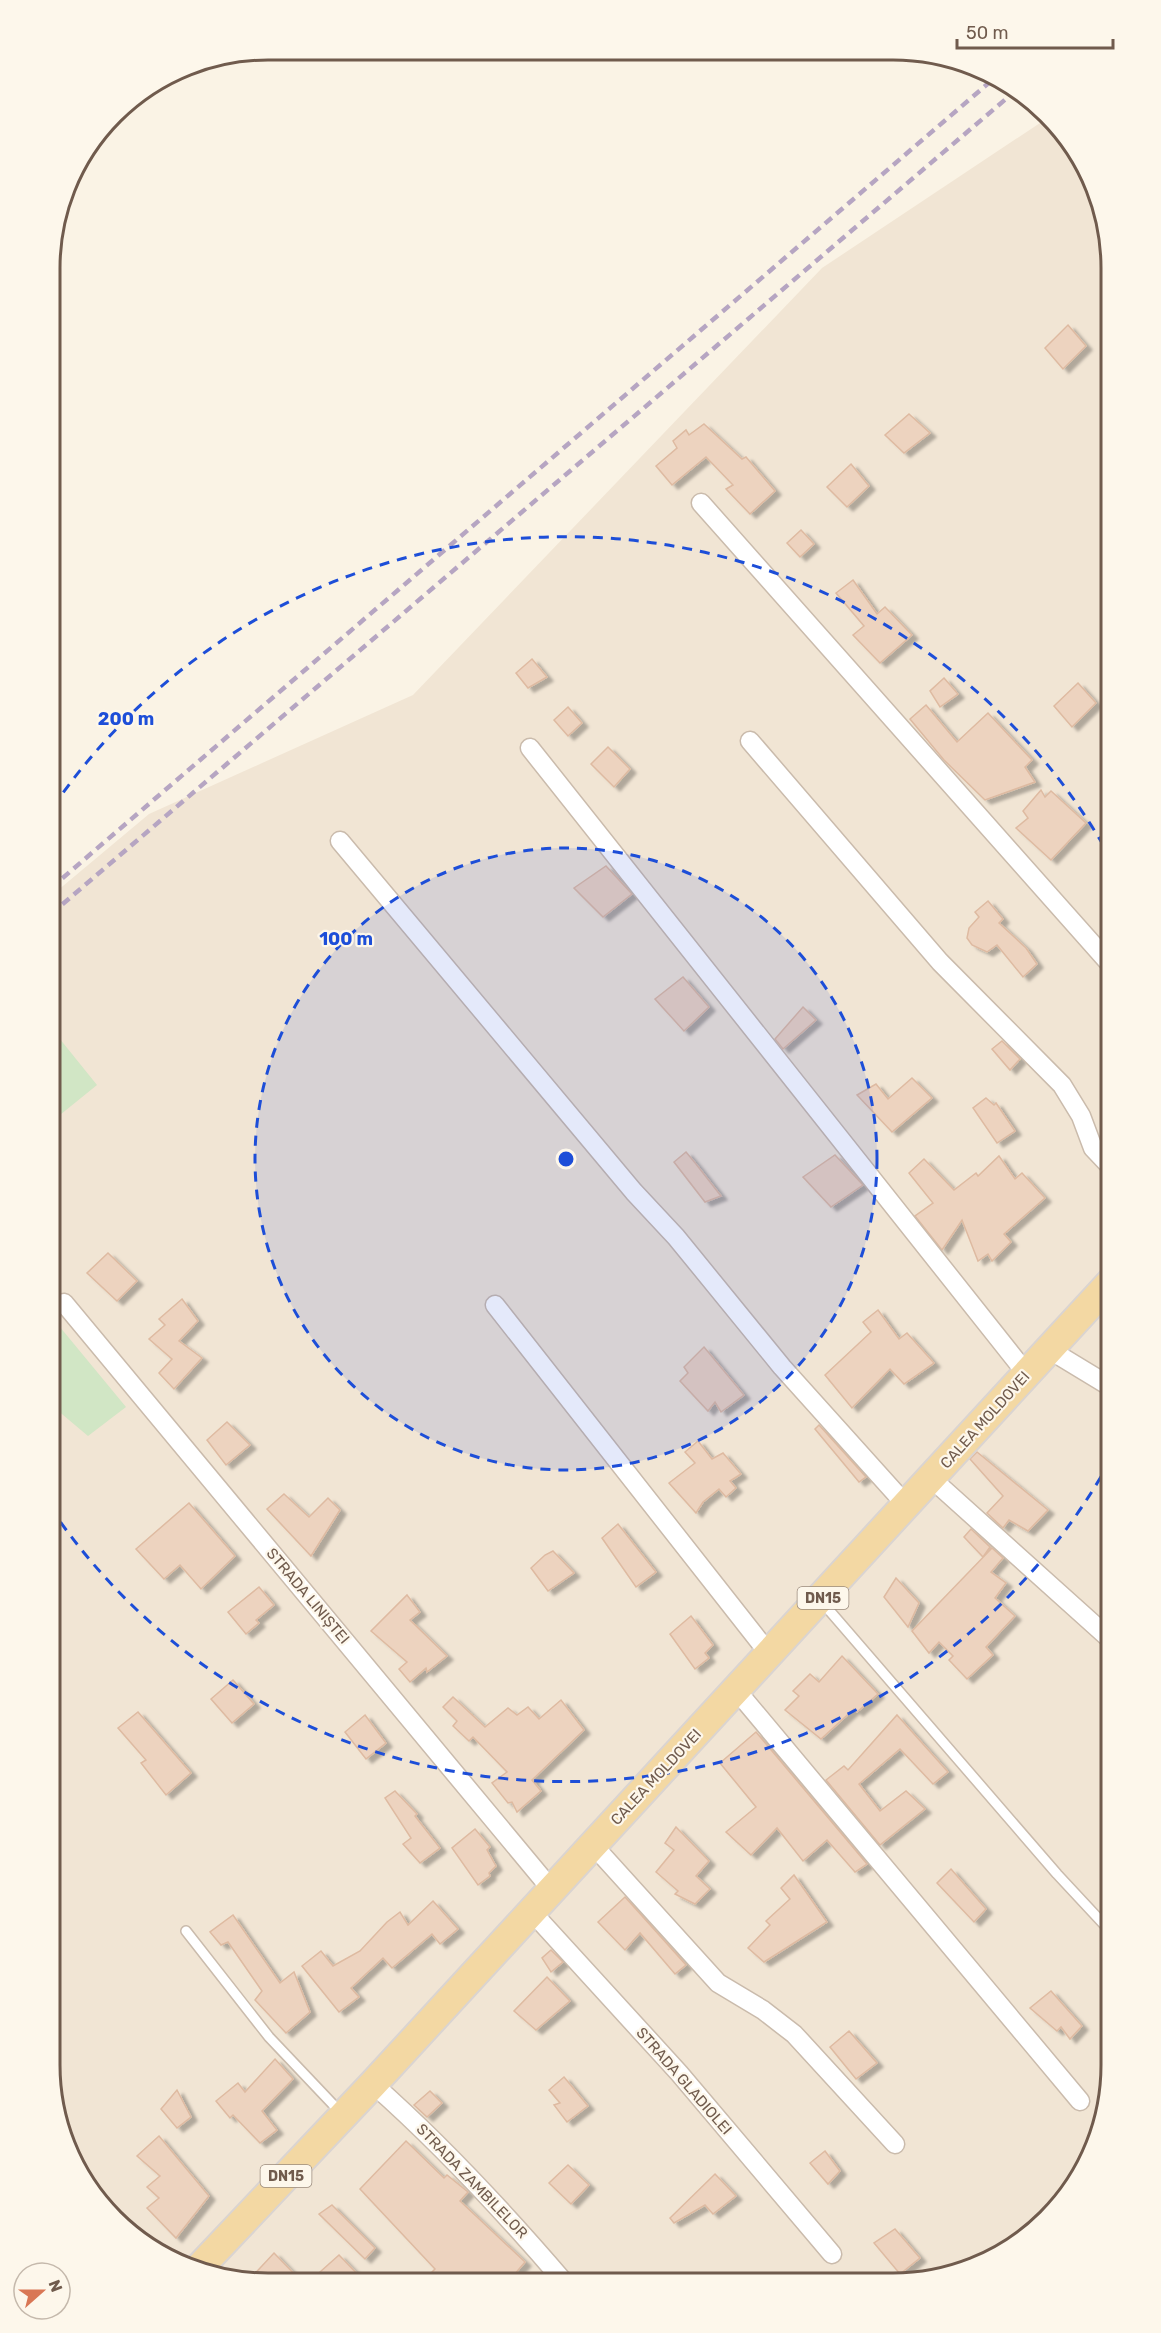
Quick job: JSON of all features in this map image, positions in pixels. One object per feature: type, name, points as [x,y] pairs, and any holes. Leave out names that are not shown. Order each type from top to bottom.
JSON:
[{"type":"main road","name":"CALEA MOLDOVEI","points":[[204,2262],[374,2084],[1101,1293]]},
{"type":"street","points":[[701,503],[1101,954]]},
{"type":"street","points":[[750,741],[940,962],[1062,1085],[1081,1116],[1093,1148],[1101,1156]]},
{"type":"street","points":[[530,748],[1026,1373]]},
{"type":"street","points":[[340,841],[634,1192],[676,1237],[782,1367],[907,1506]]},
{"type":"street","name":"STRADA LINIȘTEI","points":[[64,1303],[551,1889]]},
{"type":"street","points":[[495,1305],[770,1655]]},
{"type":"street","points":[[1050,1350],[1101,1382]]},
{"type":"street","points":[[932,1479],[1101,1631]]},
{"type":"street","points":[[736,1691],[1080,2102]]},
{"type":"street","points":[[593,1845],[718,1983],[764,2010],[794,2034],[895,2144]]},
{"type":"street","name":"STRADA GLADIOLEI","points":[[532,1912],[679,2073],[832,2254]]},
{"type":"street","name":"STRADA ZAMBILELOR","points":[[374,2084],[428,2132],[556,2273]]},
{"type":"lane","points":[[820,1600],[1057,1874],[1101,1921]]},
{"type":"lane","points":[[186,1931],[269,2037],[344,2115]]},
{"type":"shaded area","points":[[1041,123],[1066,153],[1080,176],[1090,201],[1101,255],[1101,2078],[1090,2132],[1073,2169],[1058,2192],[1020,2230],[985,2252],[933,2269],[906,2273],[268,2273],[214,2266],[164,2245],[141,2230],[103,2192],[81,2157],[71,2132],[60,2078],[60,888],[149,814],[413,695],[822,268]]},
{"type":"green space","points":[[60,1039],[97,1085],[60,1115]]},
{"type":"green space","points":[[60,1327],[126,1407],[88,1436],[60,1412]]},
{"type":"building","points":[[1068,325],[1086,346],[1063,369],[1045,348]]},
{"type":"building","points":[[909,414],[930,433],[904,453],[885,435]]},
{"type":"building","points":[[704,424],[742,459],[746,457],[775,491],[750,514],[726,489],[733,485],[706,457],[672,485],[656,466],[677,448],[673,441],[686,430],[689,435]]},
{"type":"building","points":[[851,464],[869,486],[847,507],[827,487]]},
{"type":"building","points":[[801,530],[814,544],[800,557],[787,543]]},
{"type":"building","points":[[853,580],[877,614],[885,607],[912,635],[880,663],[853,635],[864,626],[836,593]]},
{"type":"building","points":[[532,659],[547,677],[528,688],[516,673]]},
{"type":"building","points":[[944,678],[958,694],[940,707],[930,691]]},
{"type":"building","points":[[1078,683],[1096,703],[1072,727],[1054,706]]},
{"type":"building","points":[[926,705],[957,742],[988,713],[1032,760],[1025,767],[1035,782],[985,800],[944,760],[910,719]]},
{"type":"building","points":[[568,707],[582,723],[568,736],[554,720]]},
{"type":"building","points":[[608,747],[630,769],[614,787],[591,764]]},
{"type":"building","points":[[1041,790],[1045,797],[1051,791],[1086,823],[1051,860],[1016,828],[1028,818],[1023,811]]},
{"type":"building","points":[[606,866],[632,894],[603,917],[574,888]]},
{"type":"building","points":[[988,901],[1003,919],[999,923],[1026,948],[1037,964],[1023,977],[997,945],[987,952],[972,945],[967,938],[969,928],[979,917],[975,912]]},
{"type":"building","points":[[683,977],[709,1007],[684,1031],[655,999]]},
{"type":"building","points":[[803,1007],[816,1020],[783,1049],[775,1039]]},
{"type":"building","points":[[1002,1041],[1020,1059],[1010,1070],[992,1049]]},
{"type":"building","points":[[912,1078],[932,1098],[892,1132],[857,1095],[876,1084],[888,1099]]},
{"type":"building","points":[[986,1098],[994,1105],[996,1103],[1015,1131],[997,1143],[973,1108]]},
{"type":"building","points":[[686,1152],[721,1196],[705,1202],[674,1162]]},
{"type":"building","points":[[835,1155],[863,1185],[831,1207],[803,1177]]},
{"type":"building","points":[[999,1156],[1015,1179],[1022,1173],[1045,1198],[1004,1234],[1011,1242],[992,1261],[988,1254],[978,1261],[962,1220],[942,1250],[915,1216],[933,1203],[909,1173],[924,1159],[954,1190],[976,1173],[978,1176]]},
{"type":"building","points":[[108,1253],[137,1281],[117,1301],[87,1273]]},
{"type":"building","points":[[182,1299],[198,1321],[179,1341],[202,1358],[174,1389],[159,1373],[172,1359],[149,1339],[165,1325],[159,1319]]},
{"type":"building","points":[[878,1310],[899,1339],[907,1333],[934,1363],[904,1384],[890,1369],[852,1408],[825,1375],[871,1332],[863,1322]]},
{"type":"building","points":[[704,1347],[744,1395],[721,1412],[715,1402],[708,1411],[680,1381],[688,1373],[684,1367]]},
{"type":"building","points":[[227,1422],[250,1445],[226,1465],[207,1440]]},
{"type":"building","points":[[819,1425],[866,1477],[859,1482],[815,1429]]},
{"type":"building","points":[[698,1441],[712,1459],[723,1453],[741,1474],[730,1481],[736,1488],[726,1497],[719,1489],[703,1502],[696,1513],[669,1483],[695,1463],[685,1452]]},
{"type":"building","points":[[977,1452],[1048,1510],[1028,1531],[1009,1520],[1003,1528],[987,1513],[1003,1496],[970,1459]]},
{"type":"building","points":[[284,1494],[309,1517],[328,1498],[340,1510],[311,1556],[267,1509]]},
{"type":"building","points":[[189,1503],[235,1556],[201,1589],[180,1565],[164,1579],[136,1549]]},
{"type":"building","points":[[618,1524],[656,1572],[636,1587],[602,1538]]},
{"type":"building","points":[[971,1529],[990,1547],[983,1557],[964,1537]]},
{"type":"building","points":[[992,1548],[1003,1558],[991,1572],[1006,1583],[995,1598],[1015,1616],[986,1647],[993,1655],[967,1679],[949,1660],[953,1656],[939,1642],[929,1653],[912,1631]]},
{"type":"building","points":[[553,1551],[574,1573],[548,1591],[531,1568]]},
{"type":"building","points":[[896,1578],[919,1603],[908,1627],[884,1597]]},
{"type":"building","points":[[259,1587],[274,1605],[256,1620],[259,1623],[246,1634],[228,1612]]},
{"type":"building","points":[[407,1595],[420,1612],[410,1620],[447,1656],[427,1672],[426,1668],[410,1682],[399,1669],[407,1662],[371,1631]]},
{"type":"building","points":[[691,1616],[713,1645],[705,1653],[709,1658],[695,1669],[670,1634]]},
{"type":"building","points":[[842,1656],[878,1694],[857,1712],[854,1709],[821,1739],[785,1710],[799,1696],[793,1691],[810,1674],[819,1682]]},
{"type":"building","points":[[233,1680],[254,1704],[232,1723],[211,1699]]},
{"type":"building","points":[[453,1697],[485,1727],[508,1708],[517,1715],[528,1707],[539,1719],[561,1700],[584,1730],[532,1780],[541,1791],[517,1812],[512,1802],[508,1803],[492,1783],[507,1772],[473,1737],[469,1741],[453,1726],[457,1721],[443,1707]]},
{"type":"building","points":[[138,1712],[191,1773],[166,1795],[141,1763],[146,1760],[118,1728]]},
{"type":"building","points":[[365,1715],[386,1743],[366,1759],[345,1732]]},
{"type":"building","points":[[897,1715],[948,1772],[933,1784],[900,1749],[859,1784],[880,1811],[906,1791],[925,1809],[880,1845],[826,1780],[844,1766],[848,1770]]},
{"type":"building","points":[[756,1732],[867,1864],[855,1872],[827,1840],[803,1861],[777,1828],[751,1855],[726,1832],[756,1807],[720,1763]]},
{"type":"building","points":[[395,1791],[417,1814],[415,1816],[440,1848],[420,1863],[403,1844],[411,1838],[385,1798]]},
{"type":"building","points":[[676,1827],[709,1861],[696,1876],[710,1889],[695,1904],[675,1894],[678,1891],[656,1872],[674,1850],[665,1843]]},
{"type":"building","points":[[475,1829],[490,1847],[487,1850],[496,1866],[489,1873],[490,1876],[478,1885],[452,1848]]},
{"type":"building","points":[[951,1869],[986,1909],[974,1922],[937,1883]]},
{"type":"building","points":[[794,1875],[827,1922],[764,1962],[748,1948],[770,1925],[766,1921],[790,1899],[781,1888]]},
{"type":"building","points":[[625,1897],[686,1965],[675,1974],[640,1933],[625,1950],[598,1922]]},
{"type":"building","points":[[433,1901],[458,1929],[440,1944],[432,1934],[392,1968],[383,1958],[351,1988],[359,1997],[339,2012],[302,1966],[321,1951],[333,1966],[360,1951],[387,1922],[400,1912],[408,1925]]},
{"type":"building","points":[[233,1915],[280,1983],[294,1972],[310,2012],[286,2033],[255,2000],[262,1991],[228,1942],[221,1945],[210,1932]]},
{"type":"building","points":[[551,1950],[563,1962],[551,1972],[542,1958]]},
{"type":"building","points":[[547,1977],[570,2001],[536,2030],[514,2011]]},
{"type":"building","points":[[1051,1991],[1082,2026],[1070,2039],[1061,2027],[1057,2031],[1030,2008]]},
{"type":"building","points":[[849,2031],[877,2063],[856,2079],[830,2047]]},
{"type":"building","points":[[275,2059],[293,2079],[262,2111],[277,2130],[260,2143],[233,2115],[230,2118],[216,2101],[238,2083],[245,2092]]},
{"type":"building","points":[[564,2077],[588,2106],[567,2122],[554,2105],[560,2103],[549,2090]]},
{"type":"building","points":[[177,2090],[191,2117],[177,2128],[161,2109]]},
{"type":"building","points":[[430,2091],[442,2103],[427,2117],[414,2105]]},
{"type":"building","points":[[159,2136],[209,2196],[176,2238],[147,2208],[159,2198],[147,2187],[160,2176],[137,2156]]},
{"type":"building","points":[[406,2141],[444,2178],[447,2175],[468,2192],[460,2201],[525,2262],[516,2273],[431,2273],[435,2269],[360,2189]]},
{"type":"building","points":[[825,2151],[840,2171],[828,2184],[810,2163]]},
{"type":"building","points":[[568,2165],[589,2185],[571,2204],[549,2183]]},
{"type":"building","points":[[715,2174],[736,2196],[713,2214],[705,2205],[674,2223],[670,2218]]},
{"type":"building","points":[[332,2205],[375,2248],[365,2259],[319,2214]]},
{"type":"building","points":[[895,2229],[920,2258],[899,2273],[874,2243]]},
{"type":"building","points":[[274,2253],[293,2273],[268,2273],[256,2272]]},
{"type":"building","points":[[339,2255],[356,2273],[321,2273]]},
{"type":"railway","points":[[60,880],[989,83]]},
{"type":"railway","points":[[60,906],[1009,96]]}]
